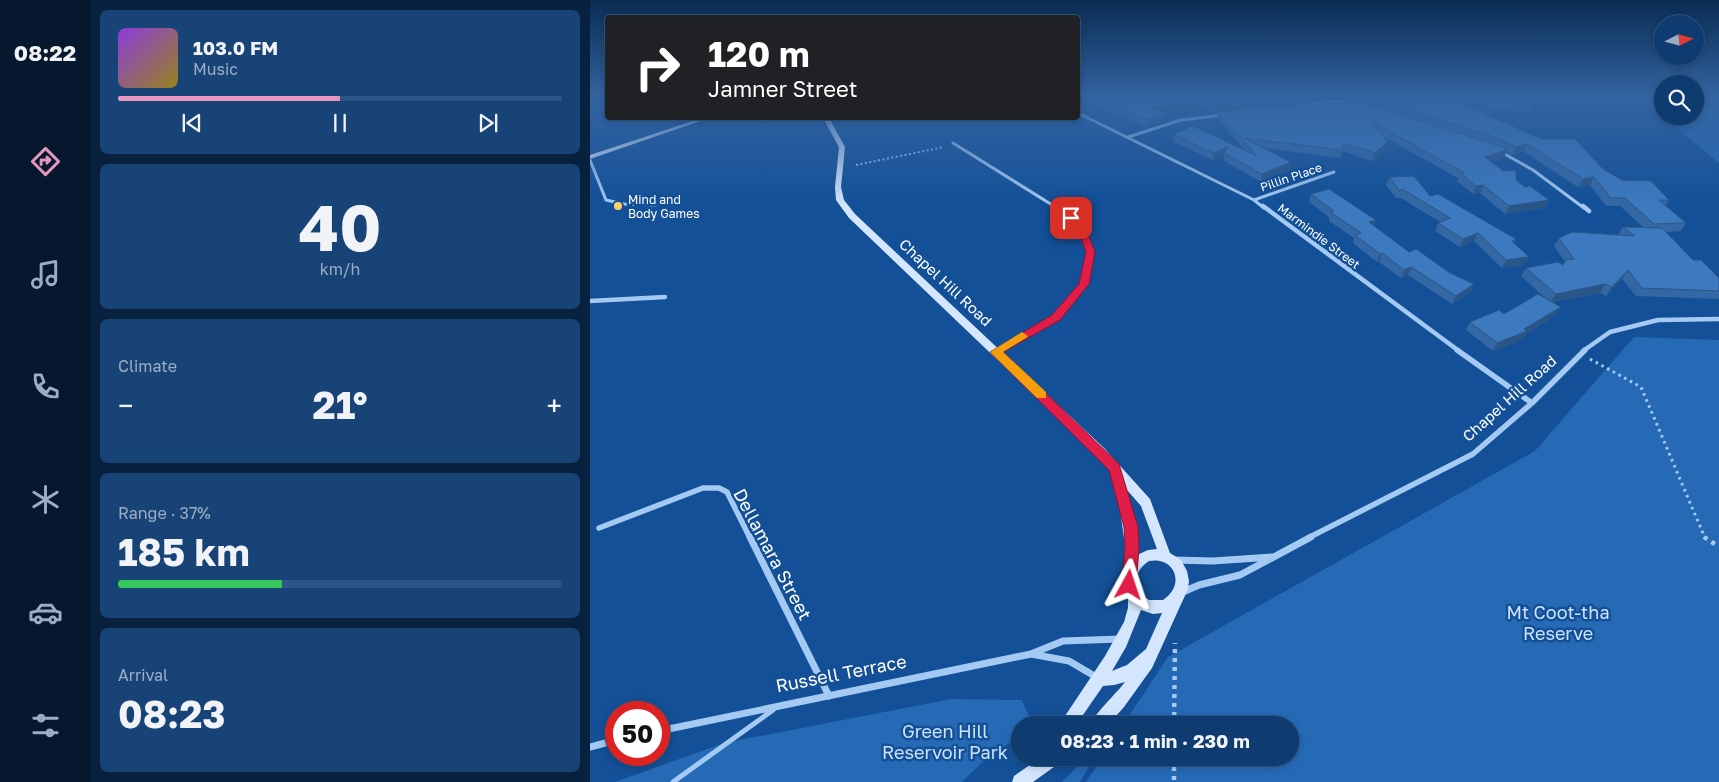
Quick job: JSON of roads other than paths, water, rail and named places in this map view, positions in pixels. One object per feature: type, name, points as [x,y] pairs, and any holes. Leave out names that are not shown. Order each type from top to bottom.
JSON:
[{"type":"main road","points":[[590,159],[662,133]]},
{"type":"main road","name":"Chapel Hill Road","points":[[834,133],[842,148],[838,187],[840,200],[852,216],[1115,468],[1146,503],[1168,558]]},
{"type":"main road","name":"Chapel Hill Road","points":[[1115,468],[1130,519],[1132,548],[1129,577]]},
{"type":"main road","points":[[1073,716],[1100,679],[1123,639],[1136,610],[1134,596],[1129,585],[1129,577],[1134,566],[1141,560],[1153,556],[1168,558],[1179,568],[1183,584],[1157,645],[1136,681],[1106,716]]},
{"type":"main road","points":[[1134,596],[1144,604],[1152,607],[1165,606],[1177,598]]},
{"type":"main road","points":[[1100,679],[1109,680],[1123,676],[1157,645]]},
{"type":"main road","points":[[1020,782],[1037,766]]},
{"type":"street","name":"Marmindie Street","points":[[1121,133],[1254,200],[1511,390],[1532,403]]},
{"type":"street","points":[[1128,137],[1139,133]]},
{"type":"street","points":[[953,143],[1061,210],[1081,225],[1091,252],[1084,284],[1056,317],[996,352]]},
{"type":"street","points":[[1495,149],[1533,170],[1589,211]]},
{"type":"street","points":[[590,159],[606,200],[619,203],[656,205]]},
{"type":"street","name":"Pillin Place","points":[[1254,200],[1334,172]]},
{"type":"street","points":[[590,301],[665,297]]},
{"type":"street","name":"Chapel Hill Road","points":[[1177,598],[1199,585],[1246,573],[1272,557],[1473,454],[1532,403],[1581,354],[1610,332],[1658,320],[1719,319]]},
{"type":"street","name":"Dellamara Street","points":[[599,528],[703,488],[719,488],[727,492],[828,696]]},
{"type":"street","name":"Chapel Hill Road","points":[[1168,558],[1213,561],[1272,557]]},
{"type":"street","name":"Russell Terrace","points":[[670,729],[1031,654],[1048,646],[1069,640],[1123,639]]},
{"type":"street","name":"Russell Terrace","points":[[1031,654],[1069,661],[1100,679]]},
{"type":"street","points":[[590,747],[605,743]]},
{"type":"lane","points":[[673,782],[779,706]]},
{"type":"place","name":"Mind and Body Games","points":[[618,206]]},
{"type":"park label","name":"Mt Coot-tha Reserve","points":[[1558,622]]},
{"type":"park label","name":"Green Hill Reservoir Park","points":[[945,741]]}]
